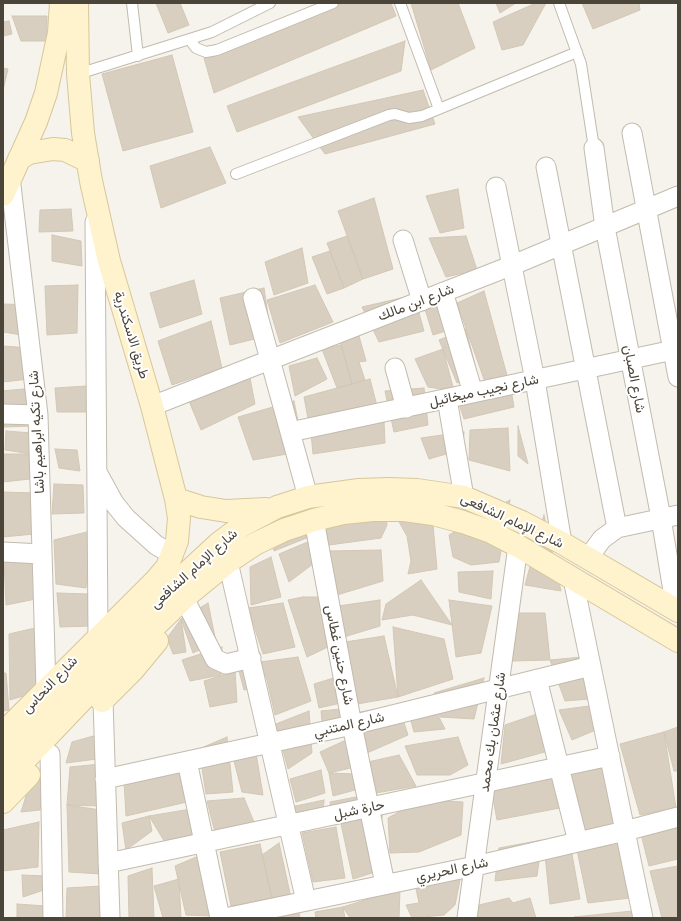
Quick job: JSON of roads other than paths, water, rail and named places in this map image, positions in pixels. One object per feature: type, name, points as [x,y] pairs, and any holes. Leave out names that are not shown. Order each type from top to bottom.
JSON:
[{"type":"main road","points":[[11,177],[36,122],[46,93],[59,33],[61,3]]},
{"type":"main road","name":"طريق الاسكندرية","points":[[77,3],[78,74],[88,161],[95,201],[109,261],[152,406],[176,499],[179,518],[178,533],[173,555],[167,567],[128,610],[114,644]]},
{"type":"main road","points":[[11,177],[29,153],[53,149],[65,150],[88,161]]},
{"type":"main road","name":"شارع الإمام الشافعى","points":[[114,644],[177,581],[219,543],[243,525],[277,507],[308,497],[359,490],[417,490],[464,497],[522,522],[562,543],[677,610]]},
{"type":"main road","points":[[176,499],[201,507],[226,511],[252,511],[277,507]]},
{"type":"main road","name":"شارع الإمام الشافعى","points":[[114,644],[184,598],[228,562],[262,541],[284,530],[314,520],[343,513],[373,510],[411,511],[434,514],[491,532],[518,546],[678,641]]},
{"type":"main road","name":"شارع الإمام الشافعى","points":[[3,802],[133,670],[164,634],[176,616],[184,598]]},
{"type":"main road","points":[[3,760],[114,644]]},
{"type":"main road","points":[[3,782],[114,644]]},
{"type":"main road","name":"شارع النحاس","points":[[4,732],[46,689],[114,644]]},
{"type":"street","points":[[632,133],[676,350],[678,377]]},
{"type":"street","name":"شارع الصبان","points":[[594,148],[605,227],[630,360],[669,516],[677,610]]},
{"type":"street","points":[[546,167],[617,528]]},
{"type":"street","name":"شارع تكيه ابراهيم باشا","points":[[11,177],[38,415],[46,689]]},
{"type":"street","points":[[496,187],[535,380],[562,543]]},
{"type":"street","name":"شارع ابن مالك","points":[[152,406],[512,265],[678,196]]},
{"type":"street","points":[[95,201],[95,468],[114,644]]},
{"type":"street","points":[[402,240],[422,300]]},
{"type":"street","points":[[443,292],[473,393]]},
{"type":"street","points":[[253,298],[308,497]]},
{"type":"street","name":"شارع نجيب ميخائيل","points":[[290,432],[676,350]]},
{"type":"street","points":[[395,368],[406,408]]},
{"type":"street","points":[[447,399],[464,497]]},
{"type":"street","points":[[3,414],[38,415]]},
{"type":"street","points":[[95,468],[103,486],[126,518],[145,536],[173,555]]},
{"type":"street","points":[[588,558],[602,539],[617,528],[669,516]]},
{"type":"street","name":"شارع حنين غطاس","points":[[314,520],[352,725],[385,884]]},
{"type":"street","name":"شارع عثمان بك محمد","points":[[468,918],[518,546]]},
{"type":"street","points":[[3,552],[42,554]]},
{"type":"street","points":[[228,562],[306,902]]},
{"type":"street","points":[[573,579],[643,918]]},
{"type":"street","points":[[184,598],[215,659],[226,664],[250,658]]},
{"type":"street","name":"شارع المتنبي","points":[[105,779],[352,725],[591,666]]},
{"type":"street","points":[[537,679],[578,842]]},
{"type":"street","points":[[102,700],[110,918]]},
{"type":"street","points":[[50,754],[53,918]]},
{"type":"street","name":"حارة شبل","points":[[108,863],[370,807],[486,784],[610,756]]},
{"type":"street","points":[[187,761],[220,918]]},
{"type":"street","name":"شارع الحريري","points":[[225,918],[475,866],[625,832],[678,818]]},
{"type":"lane","points":[[132,3],[138,56]]},
{"type":"lane","points":[[78,74],[190,40],[223,27],[270,3]]},
{"type":"lane","points":[[190,40],[196,48],[206,52],[217,50],[333,3]]},
{"type":"lane","points":[[400,3],[439,109]]},
{"type":"lane","points":[[559,3],[581,64],[594,148]]},
{"type":"lane","points":[[236,174],[389,115],[414,118],[577,52]]}]
